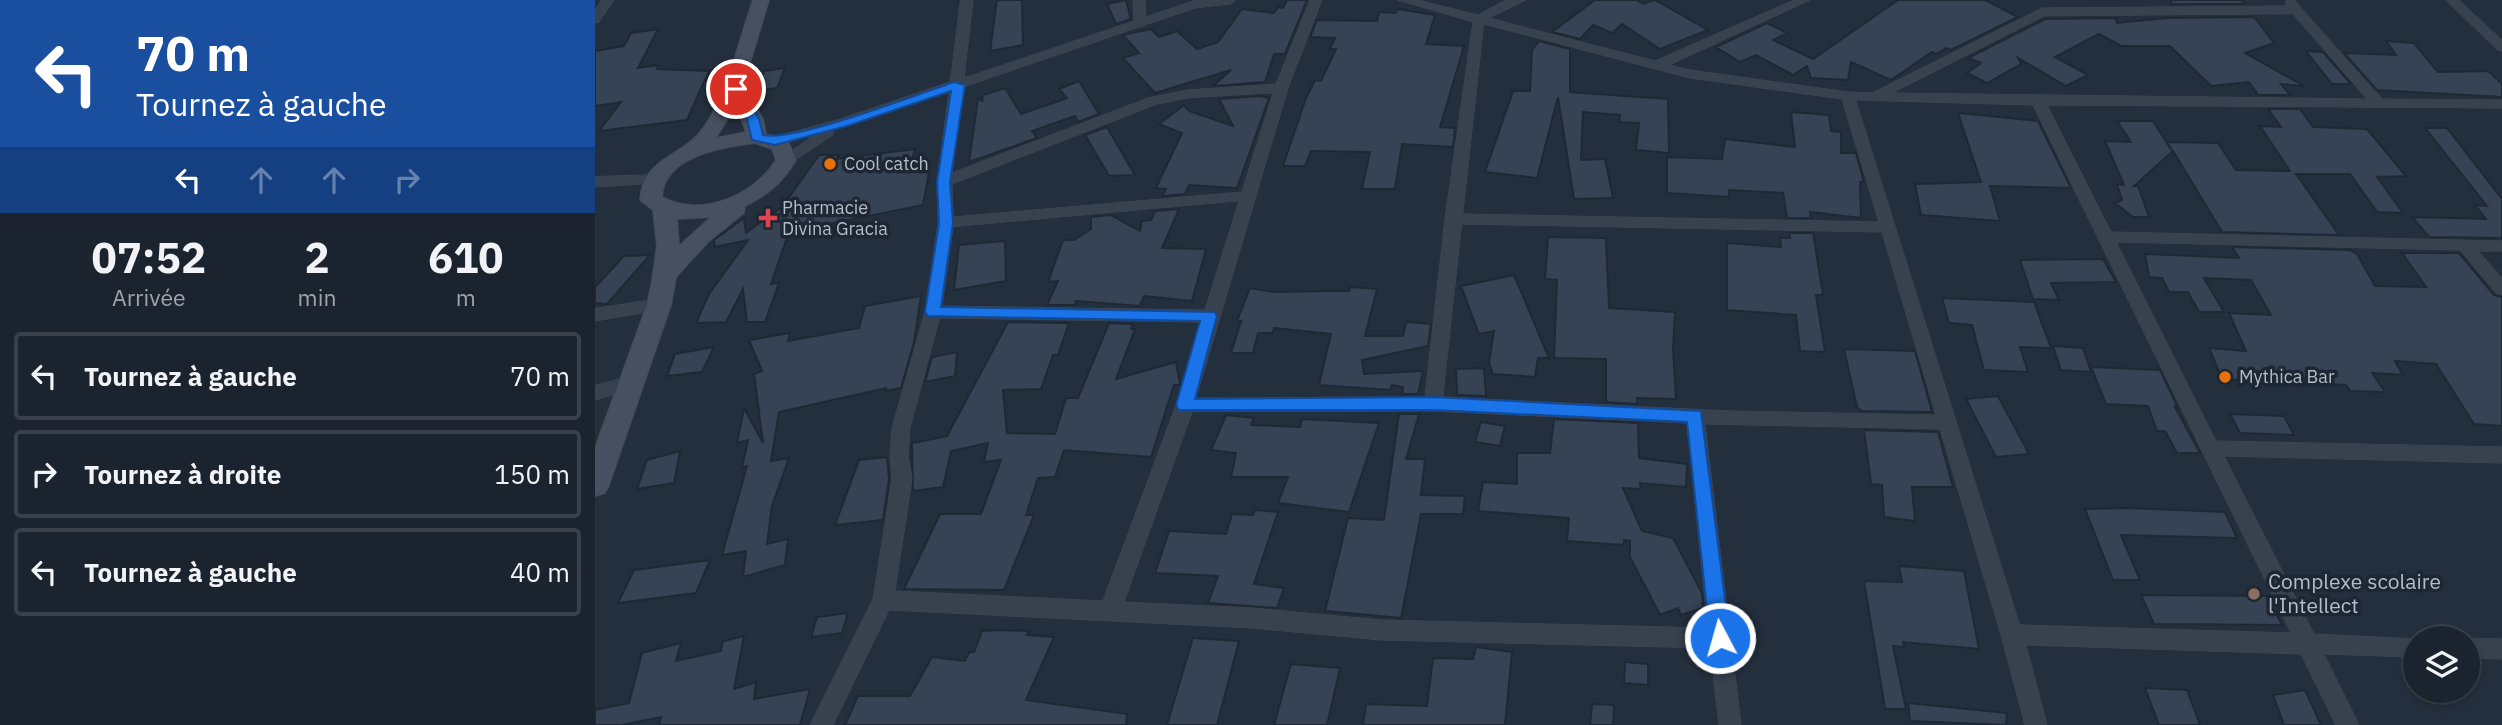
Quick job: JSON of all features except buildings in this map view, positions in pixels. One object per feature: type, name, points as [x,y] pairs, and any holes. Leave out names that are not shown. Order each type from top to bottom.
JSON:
[{"type":"street","points":[[595,19],[608,0]]},
{"type":"street","points":[[698,148],[716,129],[736,89],[761,0]]},
{"type":"street","points":[[821,725],[883,600],[902,479],[899,456],[901,428],[933,312],[946,223],[944,182],[967,0]]},
{"type":"street","points":[[1139,0],[1140,23]]},
{"type":"street","points":[[752,196],[705,212],[664,210],[651,200],[650,191],[654,180],[671,163],[698,148],[728,139],[766,139],[842,123],[1209,0]]},
{"type":"street","points":[[1191,7],[1230,0]]},
{"type":"street","points":[[1110,612],[1185,405],[1209,316],[1281,88],[1316,0]]},
{"type":"street","points":[[1480,18],[1520,0]]},
{"type":"street","points":[[1654,66],[1804,0]]},
{"type":"street","points":[[2452,0],[2502,47]]},
{"type":"street","points":[[1412,1],[1654,66],[1712,78],[1849,96],[2038,101],[2502,104]]},
{"type":"street","points":[[1872,98],[2042,12],[2292,5],[2377,102]]},
{"type":"street","points":[[1433,404],[1453,219],[1480,18]]},
{"type":"street","points":[[944,182],[1153,101],[1188,94],[1281,88]]},
{"type":"street","points":[[736,89],[766,139],[784,149],[787,159]]},
{"type":"street","points":[[1849,96],[2012,635],[2036,725]]},
{"type":"street","points":[[2038,101],[2348,725]]},
{"type":"street","points":[[665,275],[700,237],[776,178],[787,159],[842,123]]},
{"type":"street","points":[[595,182],[654,180]]},
{"type":"street","points":[[946,223],[1246,196]]},
{"type":"street","points":[[595,485],[659,305],[669,230],[664,210]]},
{"type":"street","points":[[1453,219],[1888,227]]},
{"type":"street","points":[[2104,237],[2502,246]]},
{"type":"street","points":[[2464,245],[2502,289]]},
{"type":"street","points":[[595,315],[659,305]]},
{"type":"street","points":[[933,312],[1209,316]]},
{"type":"street","points":[[595,393],[631,383]]},
{"type":"street","points":[[1185,405],[1433,404],[1695,416],[1947,422]]},
{"type":"street","points":[[1695,416],[1730,725]]},
{"type":"street","points":[[2209,448],[2502,455]]},
{"type":"street","points":[[883,600],[1252,618],[1381,630],[1720,638]]},
{"type":"street","points":[[2012,635],[2403,646]]},
{"type":"street","points":[[2480,648],[2502,649]]},
{"type":"place","name":"Cool catch","points":[[830,164]]},
{"type":"place","name":"Pharmacie Divina Gracia","points":[[768,218]]},
{"type":"place","name":"Mythica Bar","points":[[2225,377]]},
{"type":"place","name":"Complexe scolaire l'Intellect","points":[[2254,594]]},
{"type":"route","points":[[736,89],[753,119],[757,137],[775,141],[842,123],[958,85],[944,182],[946,223],[933,312],[1209,316],[1185,405],[1433,404],[1695,416],[1720,638]]}]
